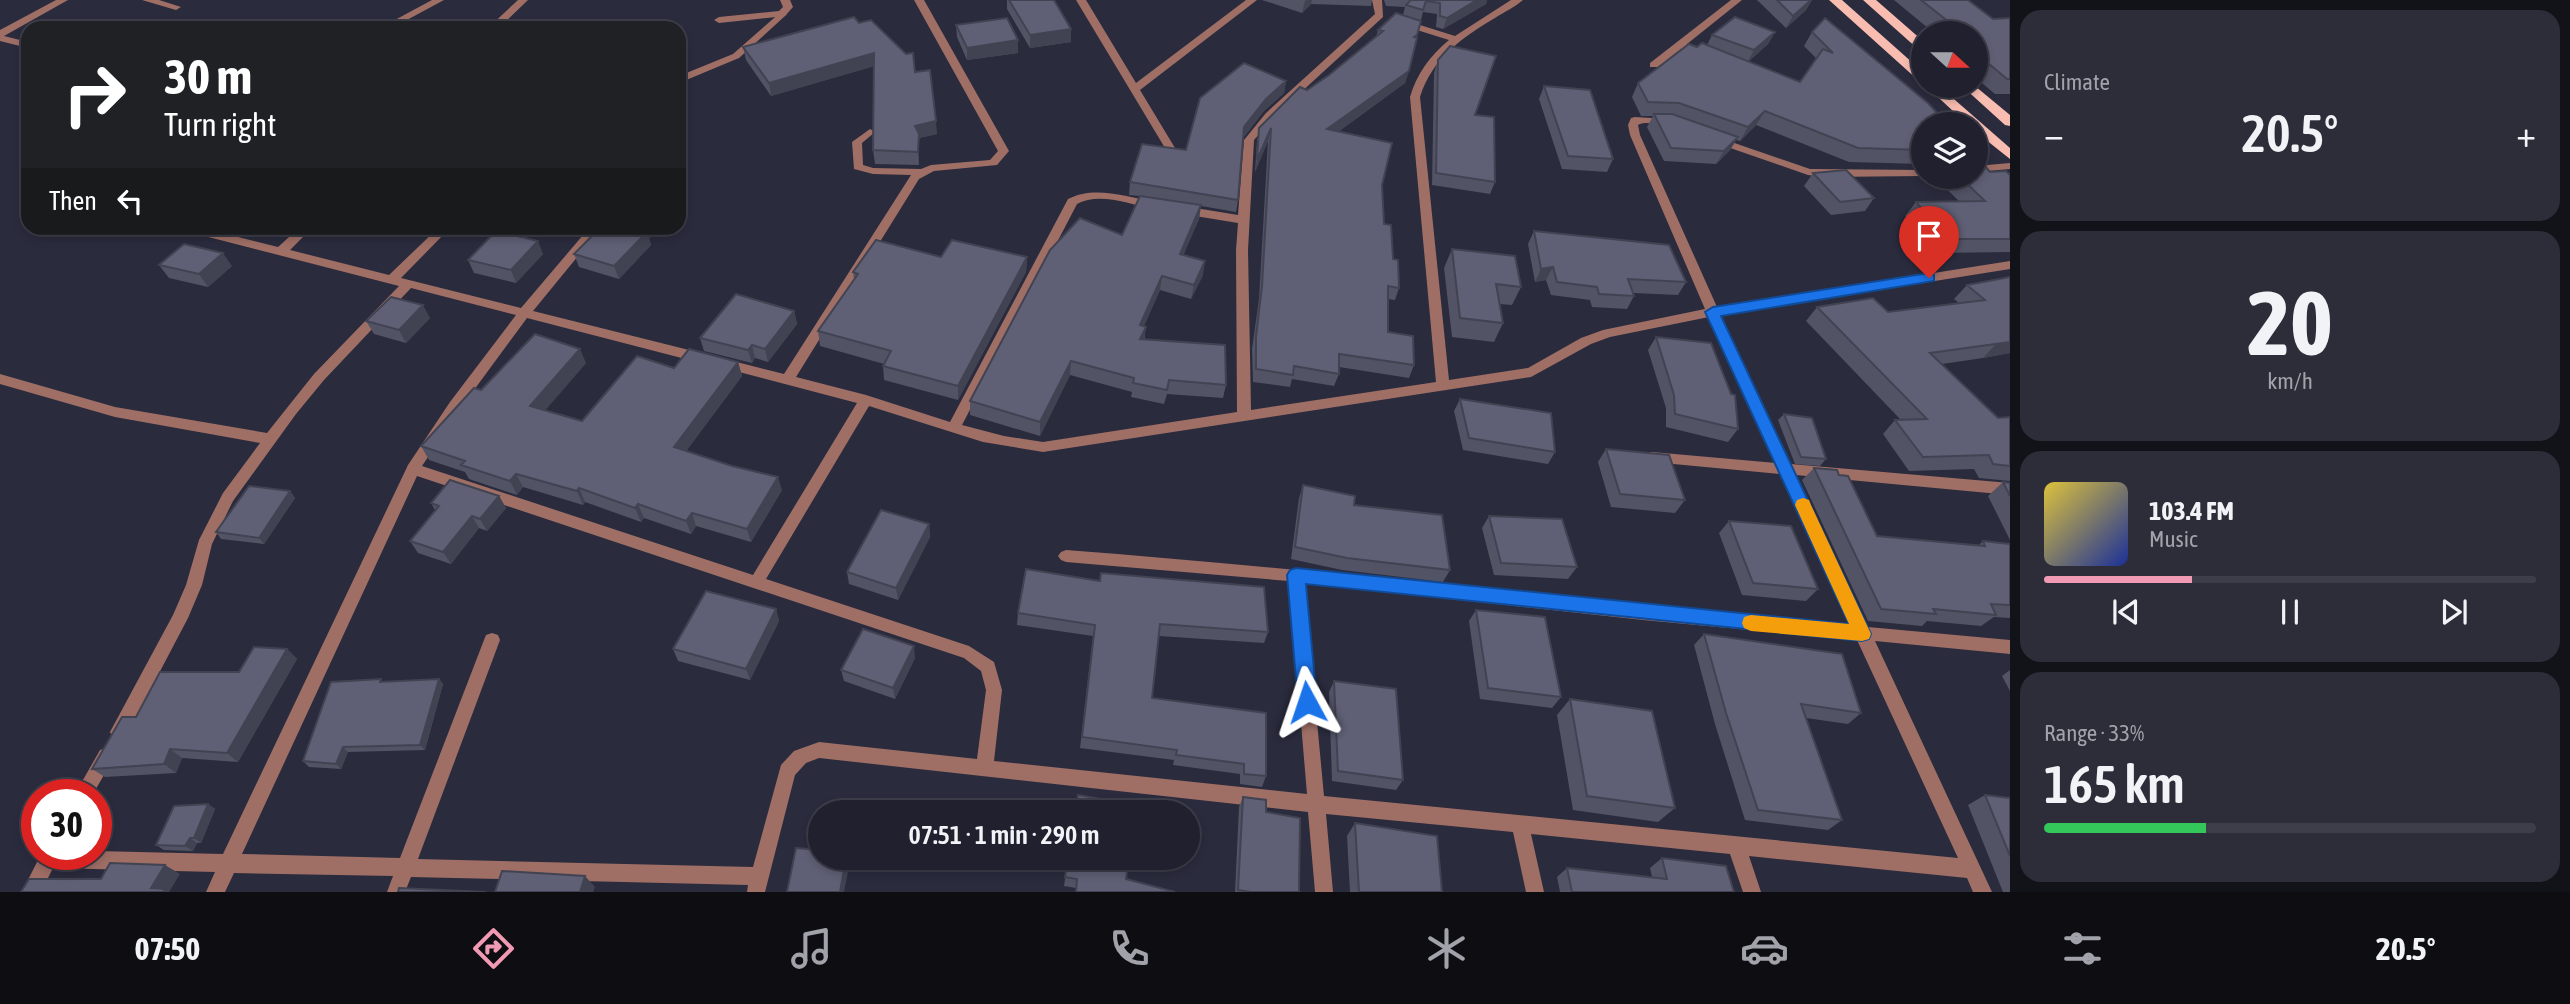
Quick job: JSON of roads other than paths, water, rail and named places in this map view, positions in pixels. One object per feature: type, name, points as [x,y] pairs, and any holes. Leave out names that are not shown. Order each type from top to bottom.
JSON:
[{"type":"main road","points":[[1835,0],[1911,67]]},
{"type":"main road","points":[[1869,0],[1911,37]]},
{"type":"main road","points":[[1945,98],[1961,112]]},
{"type":"main road","points":[[1982,98],[2010,122]]},
{"type":"main road","points":[[1988,136],[2010,155]]},
{"type":"street","points":[[26,21],[63,0]]},
{"type":"street","points":[[148,0],[176,7]]},
{"type":"street","points":[[398,21],[439,0]]},
{"type":"street","points":[[500,21],[523,0]]},
{"type":"street","points":[[686,77],[736,56],[782,14],[788,7],[789,0]]},
{"type":"street","points":[[870,132],[857,142],[858,167],[873,171],[920,172],[931,168],[993,163],[1001,158],[1004,151],[919,0]]},
{"type":"street","points":[[1082,0],[1170,148]]},
{"type":"street","points":[[1135,89],[1252,0]]},
{"type":"street","points":[[1377,0],[1380,15]]},
{"type":"street","points":[[1443,387],[1415,97],[1417,82],[1456,39],[1518,0]]},
{"type":"street","points":[[1654,65],[1737,0]]},
{"type":"street","points":[[719,20],[782,14]]},
{"type":"street","points":[[1380,15],[1456,39]]},
{"type":"street","points":[[1244,415],[1242,250],[1249,140],[1270,115],[1380,15]]},
{"type":"street","points":[[0,36],[21,24]]},
{"type":"street","points":[[0,36],[21,43]]},
{"type":"street","points":[[1681,45],[1717,58]]},
{"type":"street","points":[[1681,125],[1645,119],[1636,120],[1633,125],[1713,312],[1983,892]]},
{"type":"street","points":[[1706,135],[1808,172],[1911,173]]},
{"type":"street","points":[[1988,168],[2010,166]]},
{"type":"street","points":[[787,380],[910,183],[920,172]]},
{"type":"street","points":[[954,427],[1072,202],[1079,196],[1090,195],[1244,220]]},
{"type":"street","points":[[219,235],[866,400],[954,427],[1043,447],[1531,372],[1586,341],[1608,333],[1713,312],[2010,265]]},
{"type":"street","points":[[282,250],[298,235]]},
{"type":"street","points":[[391,281],[437,235]]},
{"type":"street","points":[[215,892],[413,469],[452,405],[524,312],[589,235]]},
{"type":"street","points":[[93,779],[180,618],[194,586],[204,544],[228,497],[319,376],[407,285]]},
{"type":"street","points":[[0,379],[115,412],[271,439]]},
{"type":"street","points":[[757,582],[866,400]]},
{"type":"street","points":[[1643,456],[2010,489]]},
{"type":"street","points":[[413,469],[969,653],[988,667],[994,690],[985,767]]},
{"type":"street","points":[[1066,556],[1296,575],[2010,647]]},
{"type":"street","points":[[1296,575],[1324,892]]},
{"type":"street","points":[[396,892],[492,640]]},
{"type":"street","points":[[112,859],[228,864],[406,866],[758,884],[787,771],[795,760],[805,753],[818,750],[1316,804],[1972,869]]},
{"type":"street","points":[[1520,824],[1535,892]]},
{"type":"street","points":[[1737,846],[1752,892]]},
{"type":"street","points":[[31,892],[43,870]]}]
